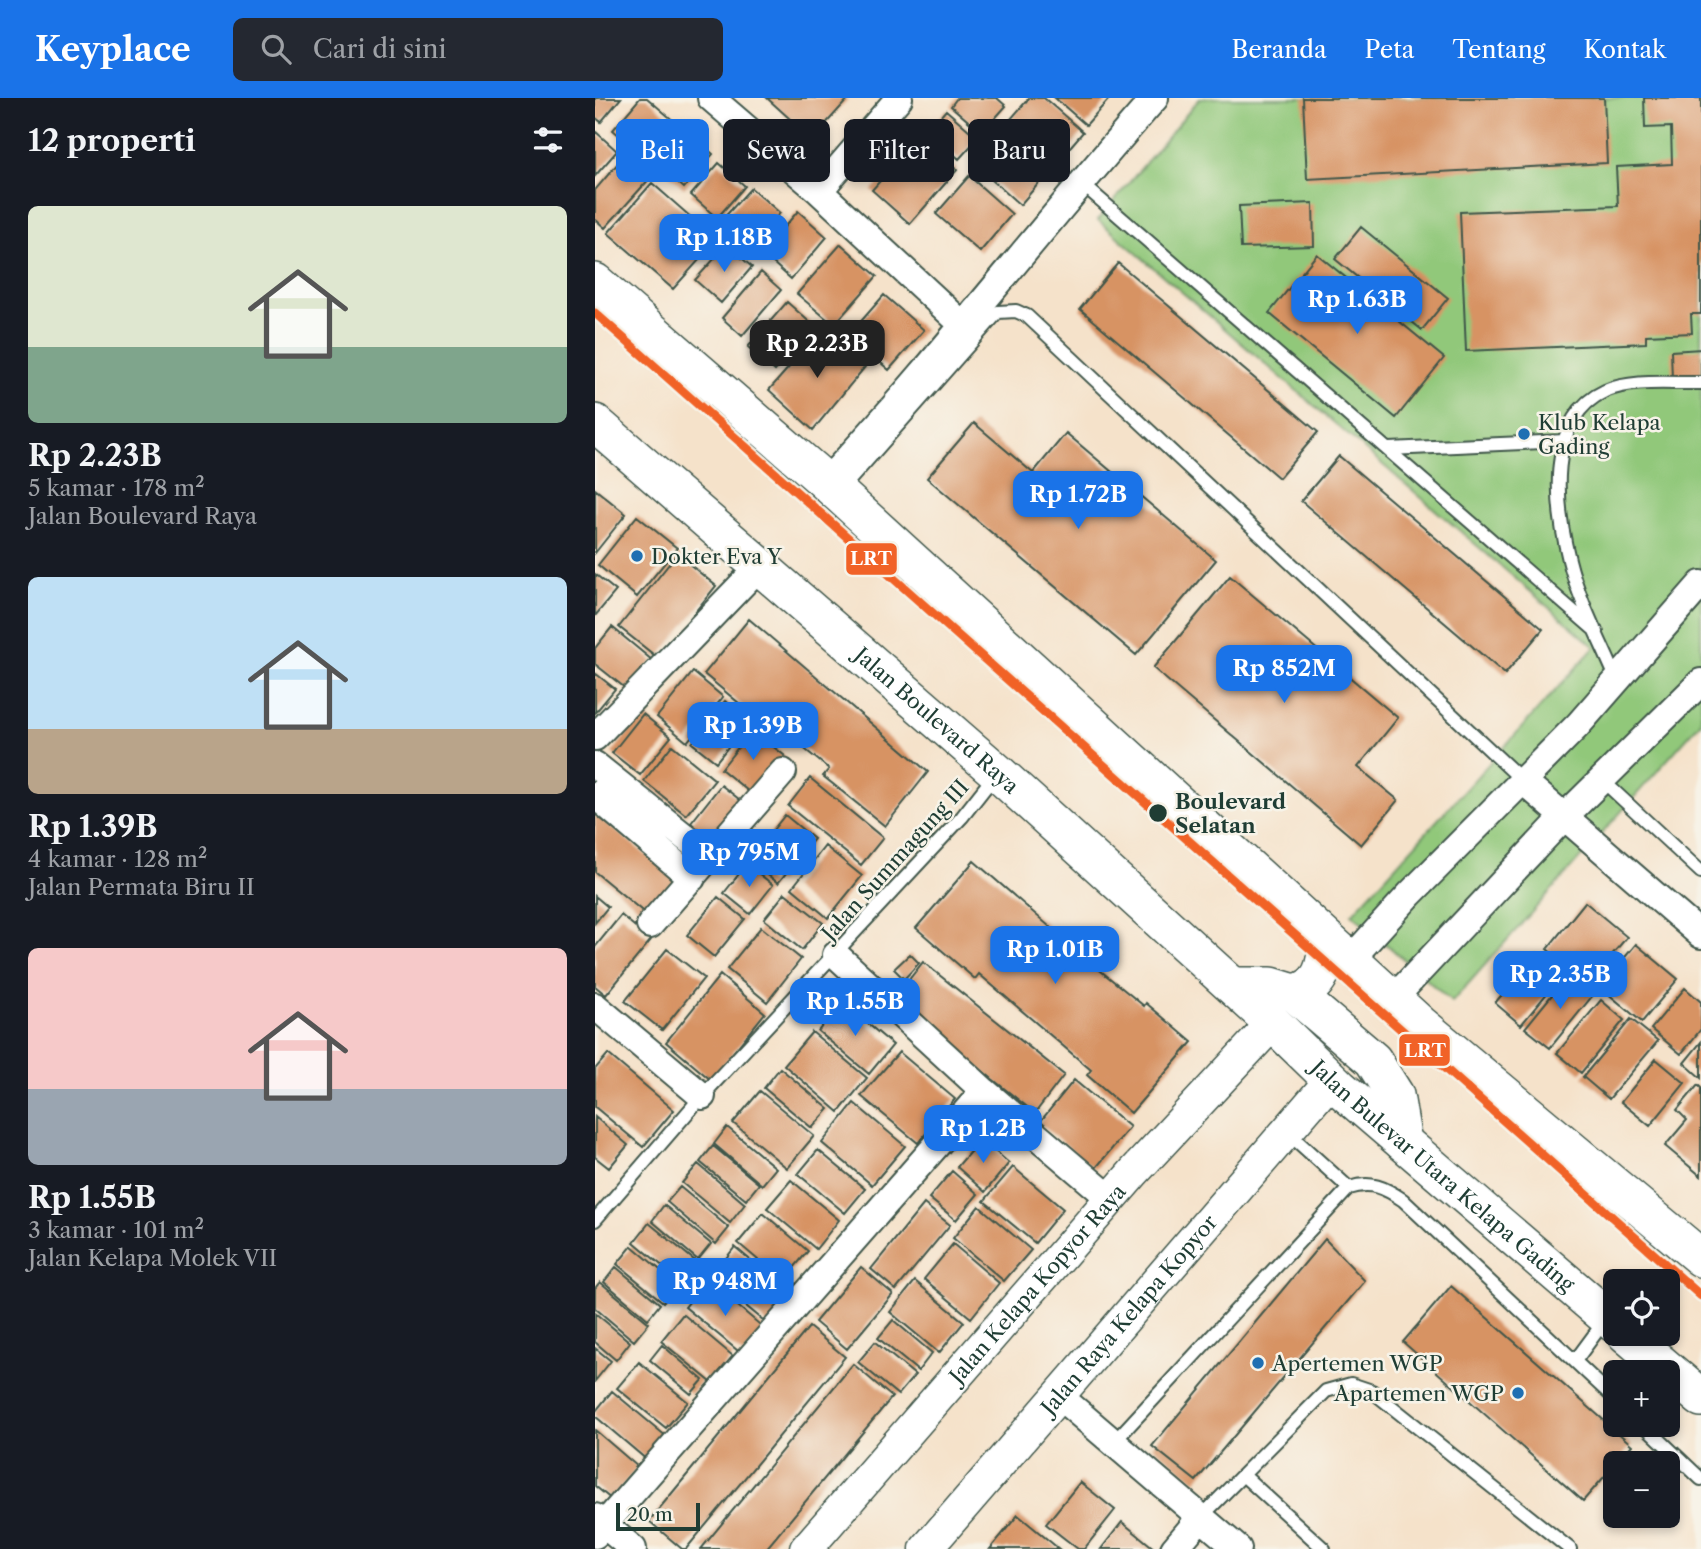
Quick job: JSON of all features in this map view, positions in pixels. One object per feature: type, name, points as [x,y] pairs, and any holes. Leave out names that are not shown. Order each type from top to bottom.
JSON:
[{"type":"main road","points":[[595,282],[832,488],[1420,1024],[1701,1258]]},
{"type":"main road","name":"Jalan Boulevard Raya","points":[[595,423],[997,772],[1273,1023]]},
{"type":"main road","points":[[1294,993],[1311,987],[1338,950]]},
{"type":"main road","points":[[1233,986],[1271,986],[1294,993],[1373,1060],[1395,1095],[1403,1142]]},
{"type":"main road","name":"Jalan Bulevar Utara Kelapa Gading","points":[[1273,1023],[1331,1080],[1603,1314]]},
{"type":"main road","points":[[1373,1060],[1383,1040],[1400,1029],[1420,1024]]},
{"type":"main road","name":"Jalan Bulevar Utara Kelapa Gading","points":[[1640,1346],[1701,1398]]},
{"type":"street","points":[[711,98],[819,191],[962,324]]},
{"type":"street","points":[[819,191],[899,98]]},
{"type":"street","points":[[832,488],[879,425],[962,324],[1080,182],[1155,98]]},
{"type":"street","points":[[595,737],[760,566]]},
{"type":"street","points":[[1338,950],[1578,725],[1701,584]]},
{"type":"street","points":[[1393,999],[1564,817],[1701,682]]},
{"type":"street","points":[[595,765],[710,858]]},
{"type":"street","points":[[650,925],[783,772]]},
{"type":"street","points":[[1522,780],[1701,934]]},
{"type":"street","points":[[595,794],[692,878]]},
{"type":"street","points":[[837,955],[985,1091],[1111,1199]]},
{"type":"street","points":[[595,1006],[702,1096]]},
{"type":"street","name":"Jalan Kelapa Kopyor Raya","points":[[806,1549],[1111,1199],[1273,1023]]},
{"type":"street","name":"Jalan Raya Kelapa Kopyor","points":[[926,1549],[1331,1080]]},
{"type":"street","points":[[633,1549],[598,1526],[985,1091]]},
{"type":"street","points":[[1059,1396],[1238,1549]]},
{"type":"street","points":[[1174,1549],[1201,1517]]},
{"type":"lane","points":[[1080,182],[1597,632]]},
{"type":"lane","points":[[832,488],[998,312],[1016,311],[1027,316],[1522,780]]},
{"type":"lane","points":[[1617,681],[1569,563],[1560,513],[1560,468],[1570,421],[1584,404],[1606,391],[1627,385],[1701,383]]},
{"type":"lane","points":[[1389,449],[1565,441]]},
{"type":"lane","name":"Jalan Summagung III","points":[[595,1220],[702,1096],[837,955],[962,817],[997,772]]},
{"type":"lane","points":[[1602,780],[1701,872]]},
{"type":"lane","points":[[1287,1132],[1349,1188]]},
{"type":"lane","points":[[1113,1443],[1349,1188],[1365,1183],[1384,1187],[1403,1200],[1603,1388]]},
{"type":"lane","points":[[1575,1361],[1603,1336]]},
{"type":"lane","points":[[1201,1517],[1326,1391],[1351,1384],[1372,1391],[1570,1549]]},
{"type":"lane","points":[[1657,1437],[1701,1479]]},
{"type":"lane","points":[[1244,1475],[1324,1549]]},
{"type":"green space","name":"Klub Kelapa Gading","points":[[1200,98],[1701,98],[1701,722],[1452,1002],[1352,914],[1595,647],[1098,220]]},
{"type":"building","points":[[595,98],[621,98],[601,122],[595,117]]},
{"type":"building","points":[[640,98],[647,98],[672,119],[622,119]]},
{"type":"building","points":[[767,98],[849,98],[830,119],[790,119]]},
{"type":"building","points":[[957,98],[997,98],[1006,106],[994,119],[968,121],[951,106]]},
{"type":"building","points":[[1029,98],[1044,98],[1068,119],[1011,119]]},
{"type":"building","points":[[1055,98],[1110,98],[1086,125]]},
{"type":"building","points":[[1303,98],[1604,98],[1607,163],[1307,179]]},
{"type":"building","points":[[1644,98],[1701,98],[1701,314],[1691,314],[1692,333],[1646,335],[1646,343],[1466,351],[1460,212],[1618,206],[1616,167],[1672,164],[1671,127],[1645,128]]},
{"type":"building","points":[[946,110],[968,129],[968,149],[959,159],[954,154],[954,119],[938,119]]},
{"type":"building","points":[[1070,121],[1083,132],[1070,147]]},
{"type":"building","points":[[595,131],[616,152],[595,176]]},
{"type":"building","points":[[719,163],[723,167],[723,182],[740,182],[745,186],[717,218],[691,195],[702,182],[709,182],[709,174]]},
{"type":"building","points":[[616,166],[616,182],[646,182],[605,228],[595,219],[595,190]]},
{"type":"building","points":[[968,177],[968,182],[976,182],[1012,214],[980,252],[936,214]]},
{"type":"building","points":[[677,182],[689,182],[684,188]]},
{"type":"building","points":[[879,182],[947,182],[910,224],[872,190]]},
{"type":"building","points":[[994,182],[1040,182],[1020,205]]},
{"type":"building","points":[[652,183],[717,240],[673,289],[608,233]]},
{"type":"building","points":[[751,188],[780,213],[749,249],[719,223]]},
{"type":"building","points":[[1313,203],[1314,246],[1241,248],[1239,206]]},
{"type":"building","points":[[798,211],[827,237],[791,279],[762,253]]},
{"type":"building","points":[[1361,227],[1448,298],[1422,330],[1335,259]]},
{"type":"building","points":[[841,244],[877,276],[834,325],[797,294]]},
{"type":"building","points":[[727,245],[752,267],[721,303],[695,280]]},
{"type":"building","points":[[1317,254],[1444,358],[1396,418],[1269,313]]},
{"type":"building","points":[[1118,263],[1318,432],[1279,478],[1080,309]]},
{"type":"building","points":[[761,272],[781,290],[742,336],[722,318]]},
{"type":"building","points":[[884,295],[924,330],[889,370],[849,335]]},
{"type":"building","points":[[787,302],[814,326],[775,371],[748,347]]},
{"type":"building","points":[[821,331],[865,367],[813,430],[769,390]]},
{"type":"building","points":[[1701,349],[1701,378],[1672,379],[1671,351]]},
{"type":"building","points":[[974,423],[1033,473],[1066,433],[1216,560],[1136,655],[927,478]]},
{"type":"building","points":[[1339,456],[1543,629],[1505,674],[1301,501]]},
{"type":"building","points":[[595,489],[626,514],[595,553]]},
{"type":"building","name":"Dokter Eva Y","points":[[637,516],[677,548],[637,597],[598,565]]},
{"type":"building","points":[[677,554],[716,586],[658,658],[619,627]]},
{"type":"building","points":[[595,574],[616,591],[595,616]]},
{"type":"building","points":[[1230,576],[1398,718],[1358,767],[1398,800],[1361,845],[1153,668]]},
{"type":"building","points":[[749,619],[928,772],[885,826],[823,776],[829,769],[784,732],[780,737],[704,674]]},
{"type":"building","points":[[612,627],[653,661],[629,691],[595,664],[595,648]]},
{"type":"building","points":[[693,672],[723,697],[687,742],[657,717]]},
{"type":"building","points":[[595,673],[615,689],[595,713]]},
{"type":"building","points":[[725,701],[749,721],[716,762],[692,743]]},
{"type":"building","points":[[643,714],[671,737],[640,775],[612,753]]},
{"type":"building","points":[[752,730],[785,756],[753,795],[721,769]]},
{"type":"building","points":[[672,745],[715,780],[686,815],[644,781]]},
{"type":"building","points":[[810,778],[883,838],[861,865],[788,806]]},
{"type":"building","points":[[721,785],[749,807],[718,845],[691,823]]},
{"type":"building","points":[[595,814],[681,883],[652,919],[595,872]]},
{"type":"building","points":[[785,815],[814,839],[778,883],[749,860]]},
{"type":"building","points":[[825,846],[862,876],[828,918],[792,888]]},
{"type":"building","points":[[974,861],[1096,967],[1144,1006],[1146,1003],[1192,1042],[1131,1113],[1087,1075],[1091,1070],[979,974],[975,979],[916,928]]},
{"type":"building","points":[[747,864],[773,885],[750,914],[724,893]]},
{"type":"building","points":[[785,893],[823,923],[802,950],[764,919]]},
{"type":"building","points":[[595,896],[608,907],[595,923]]},
{"type":"building","points":[[718,897],[745,919],[714,957],[687,935]]},
{"type":"building","points":[[1585,902],[1627,937],[1588,983],[1547,949]]},
{"type":"building","points":[[621,915],[651,940],[606,995],[595,986],[595,947]]},
{"type":"building","points":[[761,927],[801,959],[767,1002],[727,969]]},
{"type":"building","points":[[1636,944],[1678,979],[1642,1022],[1600,987]]},
{"type":"building","points":[[667,949],[704,978],[662,1030],[625,1001]]},
{"type":"building","points":[[1537,953],[1563,974],[1521,1025],[1495,1003]]},
{"type":"building","points":[[910,954],[919,963],[904,979],[894,969]]},
{"type":"building","points":[[923,962],[1064,1075],[1035,1113],[893,1000]]},
{"type":"building","points":[[1569,974],[1594,994],[1550,1048],[1525,1028]]},
{"type":"building","points":[[720,975],[765,1013],[711,1080],[666,1042]]},
{"type":"building","points":[[1685,988],[1701,1002],[1701,1029],[1681,1054],[1651,1029]]},
{"type":"building","points":[[1601,1000],[1624,1020],[1581,1073],[1557,1053]]},
{"type":"building","points":[[842,1002],[893,1045],[869,1074],[818,1031]]},
{"type":"building","points":[[1631,1019],[1658,1041],[1609,1099],[1583,1077]]},
{"type":"building","points":[[812,1032],[867,1078],[839,1112],[784,1065]]},
{"type":"building","points":[[1701,1042],[1701,1078],[1684,1063]]},
{"type":"building","points":[[899,1052],[955,1099],[918,1143],[861,1096]]},
{"type":"building","points":[[608,1054],[674,1110],[643,1147],[595,1107],[595,1069]]},
{"type":"building","points":[[1656,1059],[1685,1083],[1650,1126],[1621,1102]]},
{"type":"building","points":[[780,1068],[829,1109],[812,1128],[764,1088]]},
{"type":"building","points":[[1074,1080],[1130,1127],[1095,1169],[1039,1123]]},
{"type":"building","points":[[1698,1085],[1701,1088],[1701,1176],[1665,1146],[1687,1120],[1677,1110]]},
{"type":"building","points":[[760,1091],[814,1136],[787,1168],[733,1123]]},
{"type":"building","points":[[854,1103],[905,1146],[872,1185],[822,1143]]},
{"type":"building","points":[[595,1117],[628,1145],[609,1168],[595,1157]]},
{"type":"building","points":[[727,1127],[776,1168],[762,1185],[714,1144]]},
{"type":"building","points":[[981,1139],[1009,1163],[985,1192],[957,1167]]},
{"type":"building","points":[[713,1146],[759,1184],[746,1200],[700,1162]]},
{"type":"building","points":[[818,1150],[865,1189],[845,1213],[798,1174]]},
{"type":"building","points":[[698,1164],[745,1204],[730,1223],[682,1183]]},
{"type":"building","points":[[1013,1167],[1063,1209],[1035,1243],[984,1201]]},
{"type":"building","points":[[952,1171],[978,1194],[956,1220],[929,1198]]},
{"type":"building","points":[[791,1180],[839,1220],[816,1249],[767,1208]]},
{"type":"building","points":[[680,1187],[729,1228],[716,1244],[667,1202]]},
{"type":"building","points":[[924,1204],[950,1225],[896,1290],[871,1269]]},
{"type":"building","points":[[664,1205],[711,1244],[698,1260],[652,1221]]},
{"type":"building","points":[[979,1206],[1031,1250],[1004,1281],[953,1238]]},
{"type":"building","points":[[763,1213],[808,1251],[783,1281],[738,1243]]},
{"type":"building","points":[[649,1223],[695,1261],[679,1280],[634,1242]]},
{"type":"building","name":"Apertemen WGP","points":[[1325,1239],[1365,1281],[1196,1481],[1152,1446]]},
{"type":"building","points":[[953,1244],[999,1283],[971,1318],[924,1279]]},
{"type":"building","points":[[632,1246],[678,1285],[663,1302],[617,1264]]},
{"type":"building","points":[[735,1247],[793,1296],[769,1325],[711,1277]]},
{"type":"building","points":[[616,1267],[660,1304],[648,1319],[604,1282]]},
{"type":"building","points":[[861,1267],[893,1294],[847,1349],[815,1322]]},
{"type":"building","points":[[707,1280],[765,1329],[743,1355],[685,1307]]},
{"type":"building","points":[[915,1281],[964,1322],[939,1353],[890,1312]]},
{"type":"building","points":[[600,1282],[649,1323],[634,1341],[595,1308],[595,1288]]},
{"type":"building","name":"Apartemen WGP","points":[[1451,1286],[1603,1420],[1603,1437],[1623,1437],[1632,1445],[1627,1451],[1603,1451],[1603,1478],[1583,1501],[1403,1342]]},
{"type":"building","points":[[595,1313],[630,1342],[616,1360],[595,1342]]},
{"type":"building","points":[[683,1314],[733,1356],[711,1382],[661,1341]]},
{"type":"building","points":[[893,1320],[932,1353],[918,1371],[878,1338]]},
{"type":"building","points":[[809,1327],[845,1357],[686,1549],[682,1549],[649,1521]]},
{"type":"building","points":[[875,1342],[915,1375],[898,1395],[858,1362]]},
{"type":"building","points":[[662,1345],[703,1380],[691,1394],[650,1360]]},
{"type":"building","points":[[595,1348],[611,1361],[595,1381]]},
{"type":"building","points":[[639,1362],[688,1402],[666,1428],[617,1388]]},
{"type":"building","points":[[853,1364],[892,1397],[766,1549],[701,1549]]},
{"type":"building","points":[[612,1391],[667,1437],[647,1460],[595,1416],[595,1412]]},
{"type":"building","points":[[595,1430],[638,1467],[611,1499],[595,1486]]},
{"type":"building","points":[[1080,1482],[1115,1510],[1084,1549],[1078,1549],[1046,1524]]},
{"type":"building","points":[[1018,1515],[1059,1549],[990,1549]]},
{"type":"building","points":[[1122,1522],[1155,1549],[1101,1549]]},
{"type":"transit line","name":"LRT","points":[[595,313],[1701,1296]]},
{"type":"place","name":"Klub Kelapa Gading","points":[[1524,434]]},
{"type":"place","name":"Dokter Eva Y","points":[[637,556]]},
{"type":"place","name":"Boulevard Selatan","points":[[1158,813]]},
{"type":"place","name":"Apertemen WGP","points":[[1258,1363]]},
{"type":"place","name":"Apartemen WGP","points":[[1518,1393]]}]
